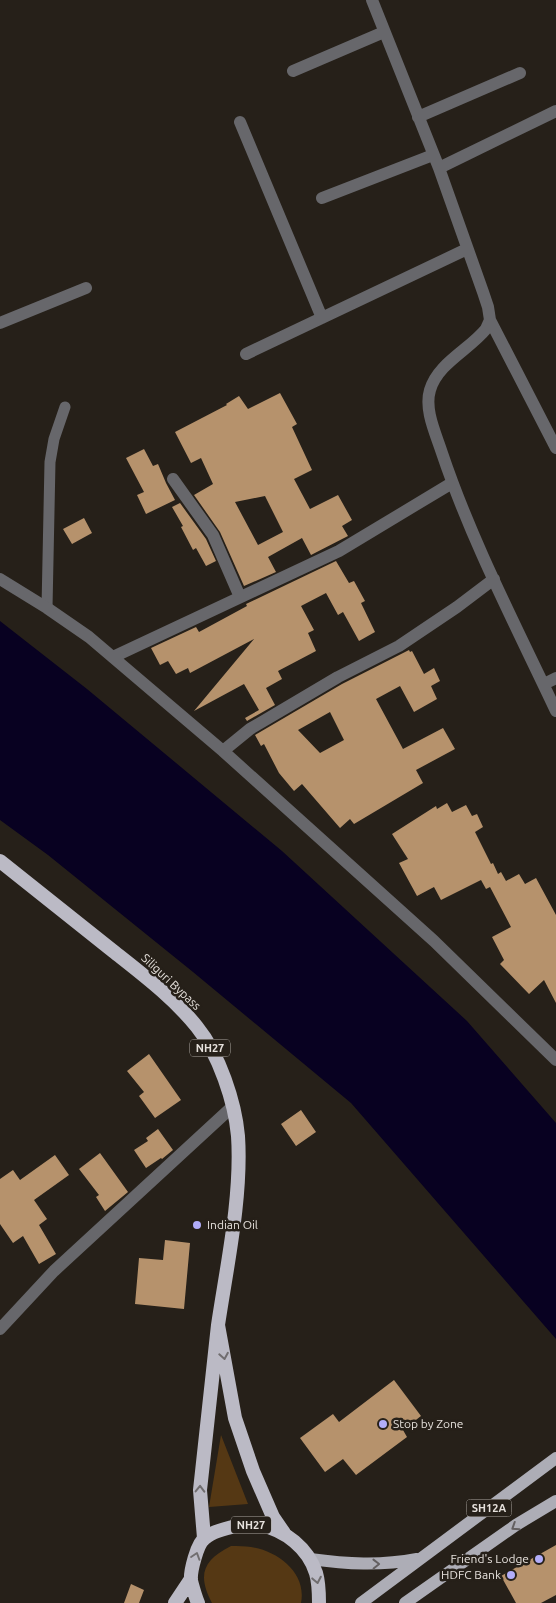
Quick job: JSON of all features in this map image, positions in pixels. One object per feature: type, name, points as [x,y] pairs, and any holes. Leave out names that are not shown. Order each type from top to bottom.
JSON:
[{"type":"highway","name":"Siliguri Bypass","points":[[0,861],[145,976],[198,1028],[218,1063],[231,1099],[238,1136],[233,1225],[218,1325]]},
{"type":"highway","name":"NH27","points":[[218,1325],[235,1418],[252,1471],[274,1517],[284,1533],[310,1559],[316,1571],[319,1584],[319,1603]]},
{"type":"highway","name":"NH27","points":[[175,1603],[191,1579],[195,1556],[204,1538],[200,1490],[218,1325]]},
{"type":"highway","name":"NH27","points":[[204,1538],[218,1531],[246,1525],[258,1525],[284,1533]]},
{"type":"highway","name":"NH27","points":[[191,1579],[198,1603]]},
{"type":"main road","name":"SH12A","points":[[361,1603],[556,1458]]},
{"type":"main road","name":"SH12A","points":[[405,1603],[516,1525],[556,1501]]},
{"type":"main road","name":"SH12A","points":[[310,1559],[353,1564],[393,1563],[422,1558]]},
{"type":"street","points":[[372,0],[439,168],[485,299],[490,320],[556,448]]},
{"type":"street","points":[[293,71],[384,32]]},
{"type":"street","points":[[418,117],[520,73]]},
{"type":"street","points":[[439,168],[556,111]]},
{"type":"street","points":[[240,122],[322,318]]},
{"type":"street","points":[[322,198],[433,155]]},
{"type":"street","points":[[246,354],[467,249]]},
{"type":"street","points":[[0,323],[86,288]]},
{"type":"street","points":[[490,320],[481,335],[434,378],[428,396],[429,409],[452,483],[494,579],[556,711]]},
{"type":"street","points":[[173,479],[213,535],[240,598]]},
{"type":"street","points":[[113,657],[339,551],[452,483]]},
{"type":"street","points":[[0,579],[89,637],[223,752],[434,941],[556,1060]]},
{"type":"street","points":[[223,752],[250,729],[338,677],[398,646],[457,607],[494,579]]},
{"type":"street","points":[[544,684],[556,678]]},
{"type":"street","points":[[0,1328],[59,1266],[232,1108]]},
{"type":"lane","points":[[47,608],[50,462],[54,439],[65,407]]},
{"type":"shaded area","points":[[0,621],[87,689],[282,851],[467,1021],[556,1123],[556,1339],[351,1103],[48,855],[0,820]]},
{"type":"shaded area","points":[[221,1435],[248,1504],[209,1507]]},
{"type":"shaded area","points":[[231,1546],[261,1549],[271,1553],[288,1565],[300,1582],[302,1592],[301,1603],[212,1603],[205,1584],[205,1569],[214,1557]]},
{"type":"building","points":[[280,393],[297,424],[292,427],[312,470],[294,479],[310,509],[338,495],[352,520],[342,526],[348,536],[311,555],[302,538],[268,557],[276,572],[244,586],[220,532],[194,495],[213,484],[201,458],[191,463],[175,432],[227,405],[239,396],[248,409]],"holes":[[[265,496],[283,532],[258,545],[235,502]]]},
{"type":"building","points":[[144,449],[153,466],[158,464],[175,500],[146,514],[137,495],[144,492],[126,458]]},
{"type":"building","points":[[180,503],[206,539],[216,561],[206,566],[196,548],[193,550],[181,527],[183,526],[172,507]]},
{"type":"building","points":[[84,518],[92,533],[72,544],[63,529]]},
{"type":"building","points":[[336,561],[349,583],[354,581],[365,601],[361,603],[375,632],[359,641],[343,612],[338,615],[326,593],[301,606],[314,630],[308,633],[316,651],[278,671],[282,679],[266,688],[275,705],[247,721],[245,718],[259,710],[244,684],[194,711],[254,639],[190,673],[188,668],[176,674],[168,661],[160,665],[151,648],[196,627],[199,632],[247,606],[246,604]]},
{"type":"building","points":[[409,650],[410,652],[412,651],[424,674],[434,668],[440,681],[431,686],[437,699],[414,712],[400,686],[376,699],[403,749],[443,728],[455,749],[416,770],[423,783],[354,824],[350,819],[340,828],[302,784],[294,791],[279,773],[264,744],[261,746],[255,735],[342,684]],"holes":[[[330,712],[344,740],[320,753],[298,730]]]},
{"type":"building","points":[[447,803],[452,812],[466,805],[472,816],[477,814],[483,827],[475,832],[491,864],[493,863],[498,874],[501,872],[506,881],[519,874],[525,884],[536,878],[556,915],[556,1003],[544,980],[529,994],[500,964],[504,960],[492,937],[511,927],[490,887],[486,889],[481,880],[441,900],[434,887],[417,896],[399,863],[408,859],[392,834],[436,806],[437,809]]},
{"type":"building","points":[[149,1054],[181,1100],[155,1118],[139,1096],[144,1092],[127,1071]]},
{"type":"building","points":[[301,1110],[316,1132],[296,1146],[281,1124]]},
{"type":"building","points":[[158,1129],[173,1150],[146,1168],[134,1150],[148,1141],[146,1138]]},
{"type":"building","points":[[100,1153],[128,1192],[105,1211],[96,1197],[99,1195],[79,1169]]},
{"type":"building","points":[[55,1155],[69,1175],[34,1200],[47,1219],[39,1225],[56,1254],[39,1264],[23,1236],[13,1243],[0,1224],[0,1179],[13,1170],[20,1180]]},
{"type":"building","points":[[165,1240],[190,1243],[184,1309],[135,1304],[139,1258],[163,1260]]},
{"type":"building","name":"Stop by Zone","points":[[394,1380],[421,1416],[403,1430],[407,1437],[356,1475],[343,1459],[325,1472],[300,1438],[333,1414],[339,1422]]},
{"type":"building","points":[[556,1545],[556,1595],[541,1603],[516,1603],[501,1576]]},
{"type":"building","points":[[131,1584],[144,1590],[139,1603],[124,1603]]},
{"type":"place","name":"Indian Oil","points":[[197,1225]]},
{"type":"place","name":"Stop by Zone","points":[[383,1424]]},
{"type":"place","name":"Friend's Lodge","points":[[539,1559]]},
{"type":"place","name":"HDFC Bank","points":[[511,1575]]}]
